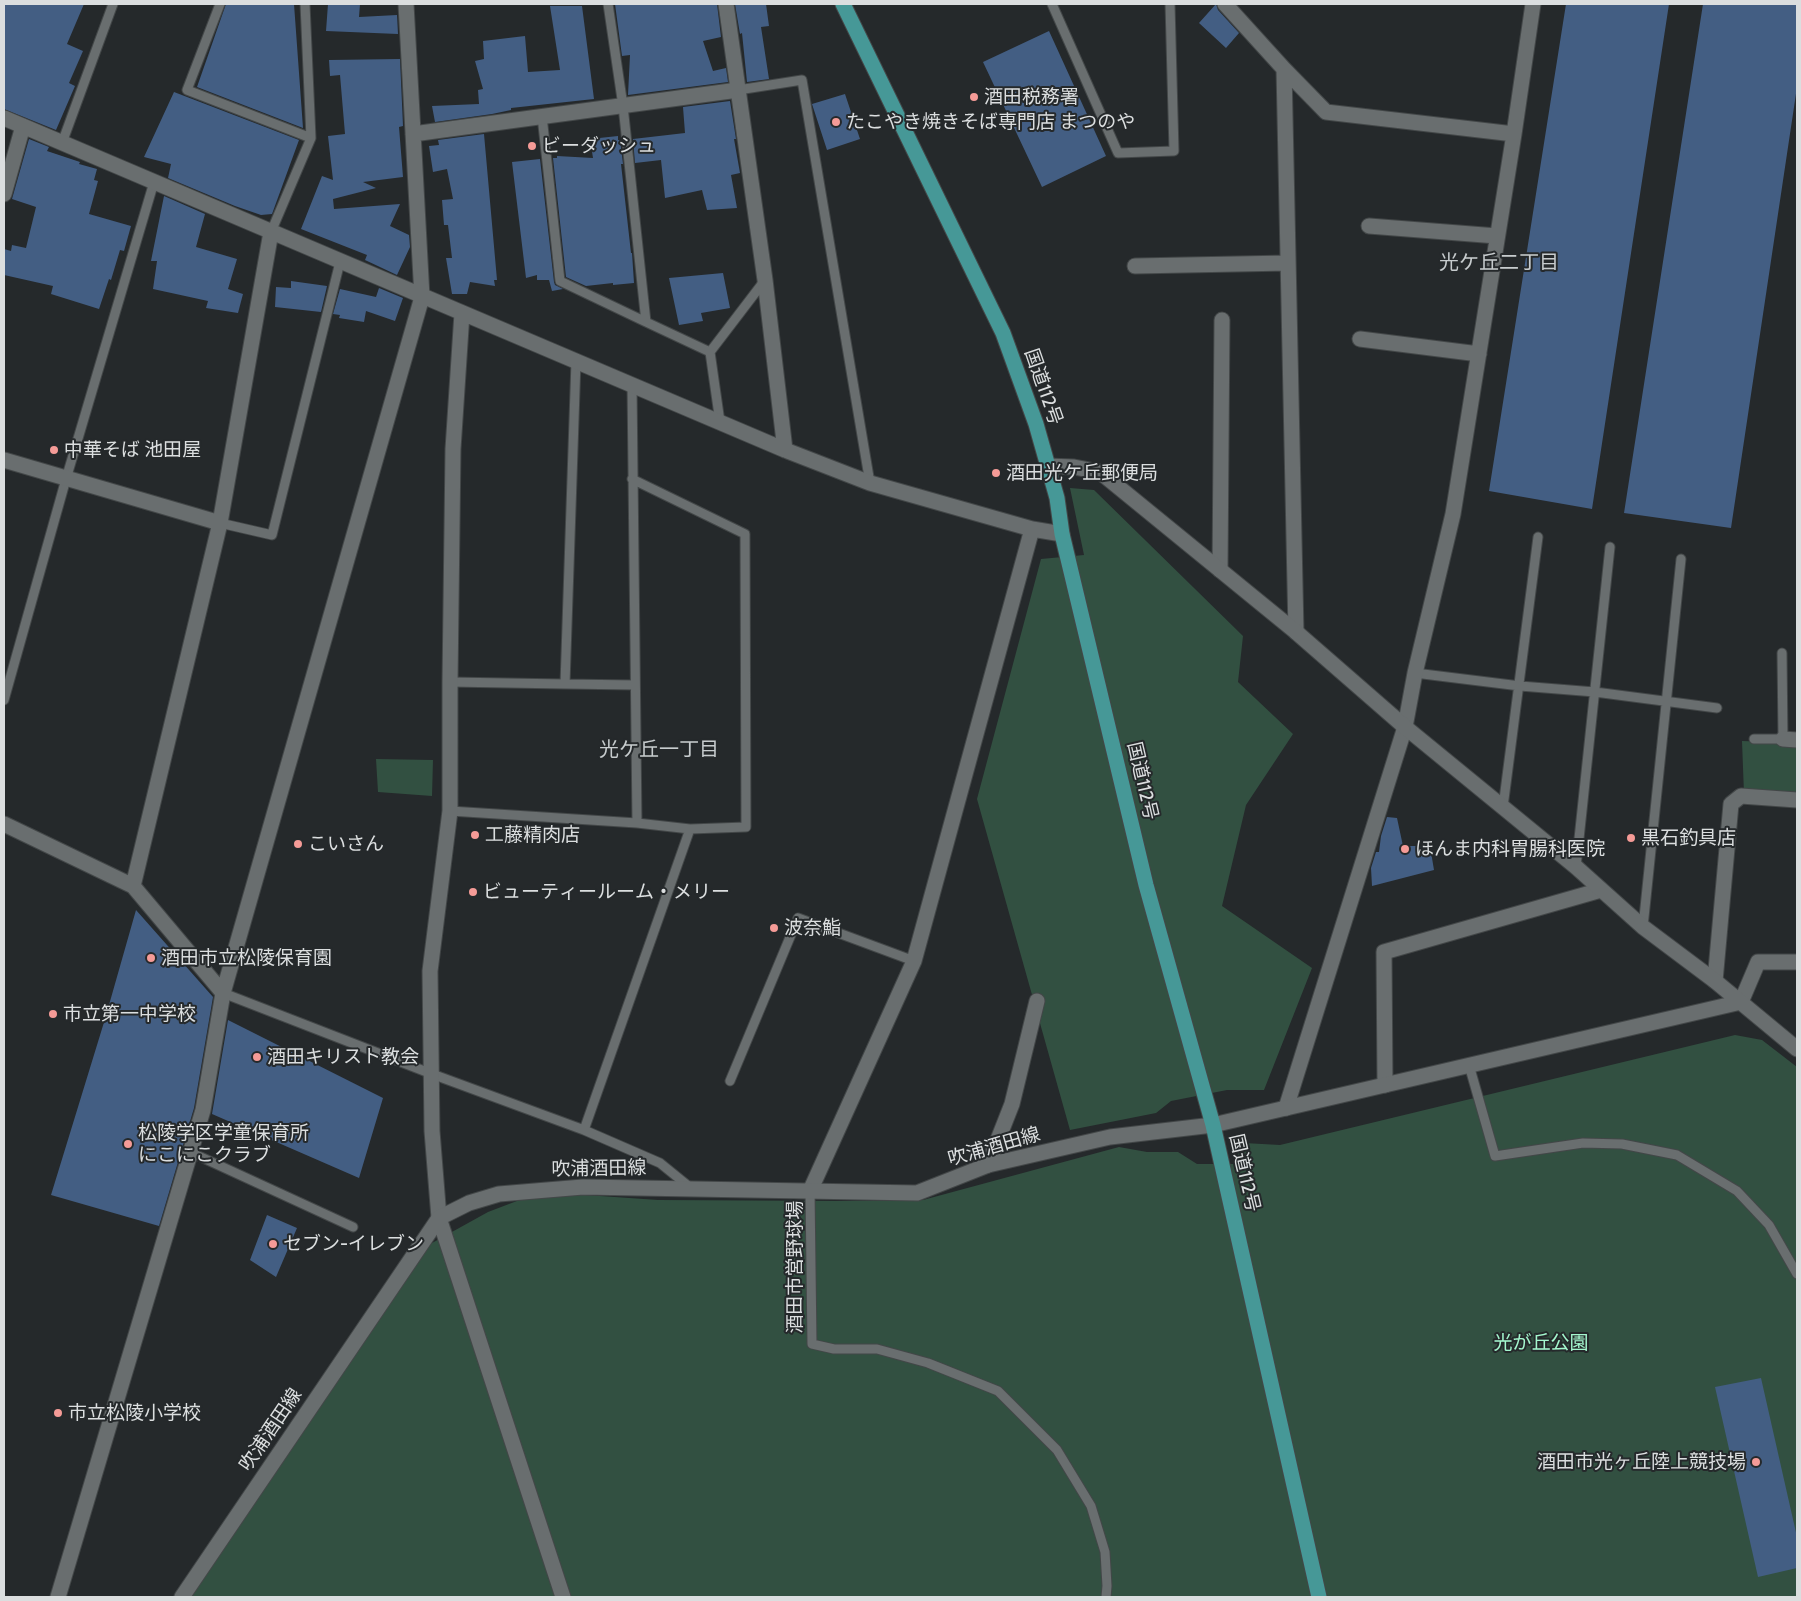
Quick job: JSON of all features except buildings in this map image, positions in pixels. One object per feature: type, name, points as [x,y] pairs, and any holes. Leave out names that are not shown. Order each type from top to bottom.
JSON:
[{"type":"highway","name":"国道112号","points":[[843,4],[1003,333],[1036,424],[1057,498],[1062,534],[1146,885],[1212,1125],[1319,1597]]},
{"type":"street","points":[[58,1597],[203,1110],[223,993],[422,297],[406,4]]},
{"type":"street","points":[[726,4],[765,280],[785,450]]},
{"type":"street","points":[[1225,4],[1326,112],[1514,134]]},
{"type":"street","points":[[1286,1108],[1405,727],[1415,673],[1453,514],[1533,4]]},
{"type":"street","points":[[1284,69],[1296,632]]},
{"type":"street","points":[[413,134],[738,90]]},
{"type":"street","points":[[4,118],[785,450],[870,483],[1032,529],[1062,534]]},
{"type":"street","points":[[4,194],[23,126]]},
{"type":"street","points":[[1368,226],[1497,236]]},
{"type":"street","points":[[134,886],[220,523],[271,232]]},
{"type":"street","points":[[1135,266],[1288,262]]},
{"type":"street","points":[[462,314],[454,449],[450,811],[430,971],[432,1130],[439,1218],[563,1597]]},
{"type":"street","points":[[1220,570],[1222,320]]},
{"type":"street","points":[[1360,339],[1478,354]]},
{"type":"street","points":[[4,460],[220,523]]},
{"type":"street","points":[[1047,466],[1074,467],[1100,472],[1296,632],[1405,727],[1576,867],[1643,927],[1741,1002],[1797,1049]]},
{"type":"street","points":[[810,1191],[914,961],[1032,529]]},
{"type":"street","points":[[1715,982],[1731,804],[1741,796],[1797,800]]},
{"type":"street","points":[[4,824],[134,886],[223,993]]},
{"type":"street","points":[[1385,1085],[1384,952],[1601,890]]},
{"type":"street","points":[[1741,1002],[1758,962],[1797,962]]},
{"type":"street","points":[[988,1165],[1012,1104],[1037,1001]]},
{"type":"street","name":"吹浦酒田線","points":[[182,1597],[439,1218],[469,1203],[499,1194],[582,1187],[917,1193],[988,1165],[1110,1137],[1212,1125],[1741,1002]]},
{"type":"lane","points":[[62,143],[113,4]]},
{"type":"lane","points":[[220,4],[187,90],[312,138]]},
{"type":"lane","points":[[271,232],[312,138],[305,4]]},
{"type":"lane","points":[[608,4],[623,106],[646,322]]},
{"type":"lane","points":[[1052,4],[1118,153],[1174,151],[1170,4]]},
{"type":"lane","points":[[738,90],[802,80],[870,483]]},
{"type":"lane","points":[[542,116],[560,280],[710,352]]},
{"type":"lane","points":[[4,700],[66,478],[154,182]]},
{"type":"lane","points":[[220,523],[272,535],[340,262]]},
{"type":"lane","points":[[720,422],[710,352],[765,280]]},
{"type":"lane","points":[[565,684],[576,361]]},
{"type":"lane","points":[[632,385],[637,823]]},
{"type":"lane","points":[[450,811],[637,823],[690,829],[746,827],[745,534],[632,479]]},
{"type":"lane","points":[[1503,808],[1538,537]]},
{"type":"lane","points":[[1576,867],[1610,547]]},
{"type":"lane","points":[[1643,927],[1681,559]]},
{"type":"lane","points":[[1754,739],[1790,739],[1782,653]]},
{"type":"lane","points":[[1415,673],[1520,686],[1595,692],[1717,708]]},
{"type":"lane","points":[[450,682],[635,685]]},
{"type":"lane","points":[[584,1130],[690,829]]},
{"type":"lane","points":[[730,1082],[798,918],[914,961]]},
{"type":"lane","points":[[223,993],[432,1074],[584,1130],[660,1163],[692,1189]]},
{"type":"lane","points":[[1469,1065],[1495,1156],[1583,1143],[1622,1144],[1677,1155],[1737,1191],[1769,1225],[1797,1274]]},
{"type":"lane","points":[[190,1152],[353,1227]]},
{"type":"lane","name":"酒田市営野球場","points":[[810,1191],[812,1344],[834,1349],[877,1349],[928,1363],[998,1391],[1057,1450],[1091,1506],[1105,1552],[1108,1586],[1106,1597]]},
{"type":"green space","points":[[1070,488],[1094,490],[1243,636],[1238,682],[1293,734],[1246,805],[1222,906],[1312,968],[1264,1090],[1227,1090],[1171,1101],[1156,1113],[1070,1130],[977,799],[1041,559],[1084,555]]},
{"type":"green space","points":[[1742,741],[1797,743],[1797,796],[1744,794]]},
{"type":"green space","points":[[376,759],[433,760],[432,796],[378,792]]},
{"type":"green space","name":"光が丘公園","points":[[1735,1035],[1762,1040],[1797,1067],[1797,1597],[190,1597],[354,1330],[414,1253],[488,1212],[530,1196],[557,1193],[658,1200],[923,1200],[1119,1147],[1147,1152],[1178,1152],[1197,1164],[1233,1164],[1244,1143],[1280,1145]]},
{"type":"place","name":"酒田税務署","points":[[974,97]]},
{"type":"place","name":"たこやき焼きそば専門店 まつのや","points":[[836,122]]},
{"type":"place","name":"ビーダッシュ","points":[[532,146]]},
{"type":"place","name":"中華そば 池田屋","points":[[54,450]]},
{"type":"place","name":"酒田光ケ丘郵便局","points":[[996,473]]},
{"type":"place","name":"工藤精肉店","points":[[475,835]]},
{"type":"place","name":"黒石釣具店","points":[[1631,838]]},
{"type":"place","name":"こいさん","points":[[298,844]]},
{"type":"place","name":"ほんま内科胃腸科医院","points":[[1405,849]]},
{"type":"place","name":"ビューティールーム・メリー","points":[[473,892]]},
{"type":"place","name":"波奈鮨","points":[[774,928]]},
{"type":"place","name":"酒田市立松陵保育園","points":[[151,958]]},
{"type":"place","name":"市立第一中学校","points":[[53,1014]]},
{"type":"place","name":"酒田キリスト教会","points":[[257,1057]]},
{"type":"place","name":"松陵学区学童保育所 にこにこクラブ","points":[[128,1144]]},
{"type":"place","name":"セブン-イレブン","points":[[273,1244]]},
{"type":"place","name":"市立松陵小学校","points":[[58,1413]]},
{"type":"place","name":"酒田市光ヶ丘陸上競技場","points":[[1756,1462]]},
{"type":"district","name":"光ケ丘二丁目","points":[[1499,263]]},
{"type":"district","name":"光ケ丘一丁目","points":[[659,750]]}]
